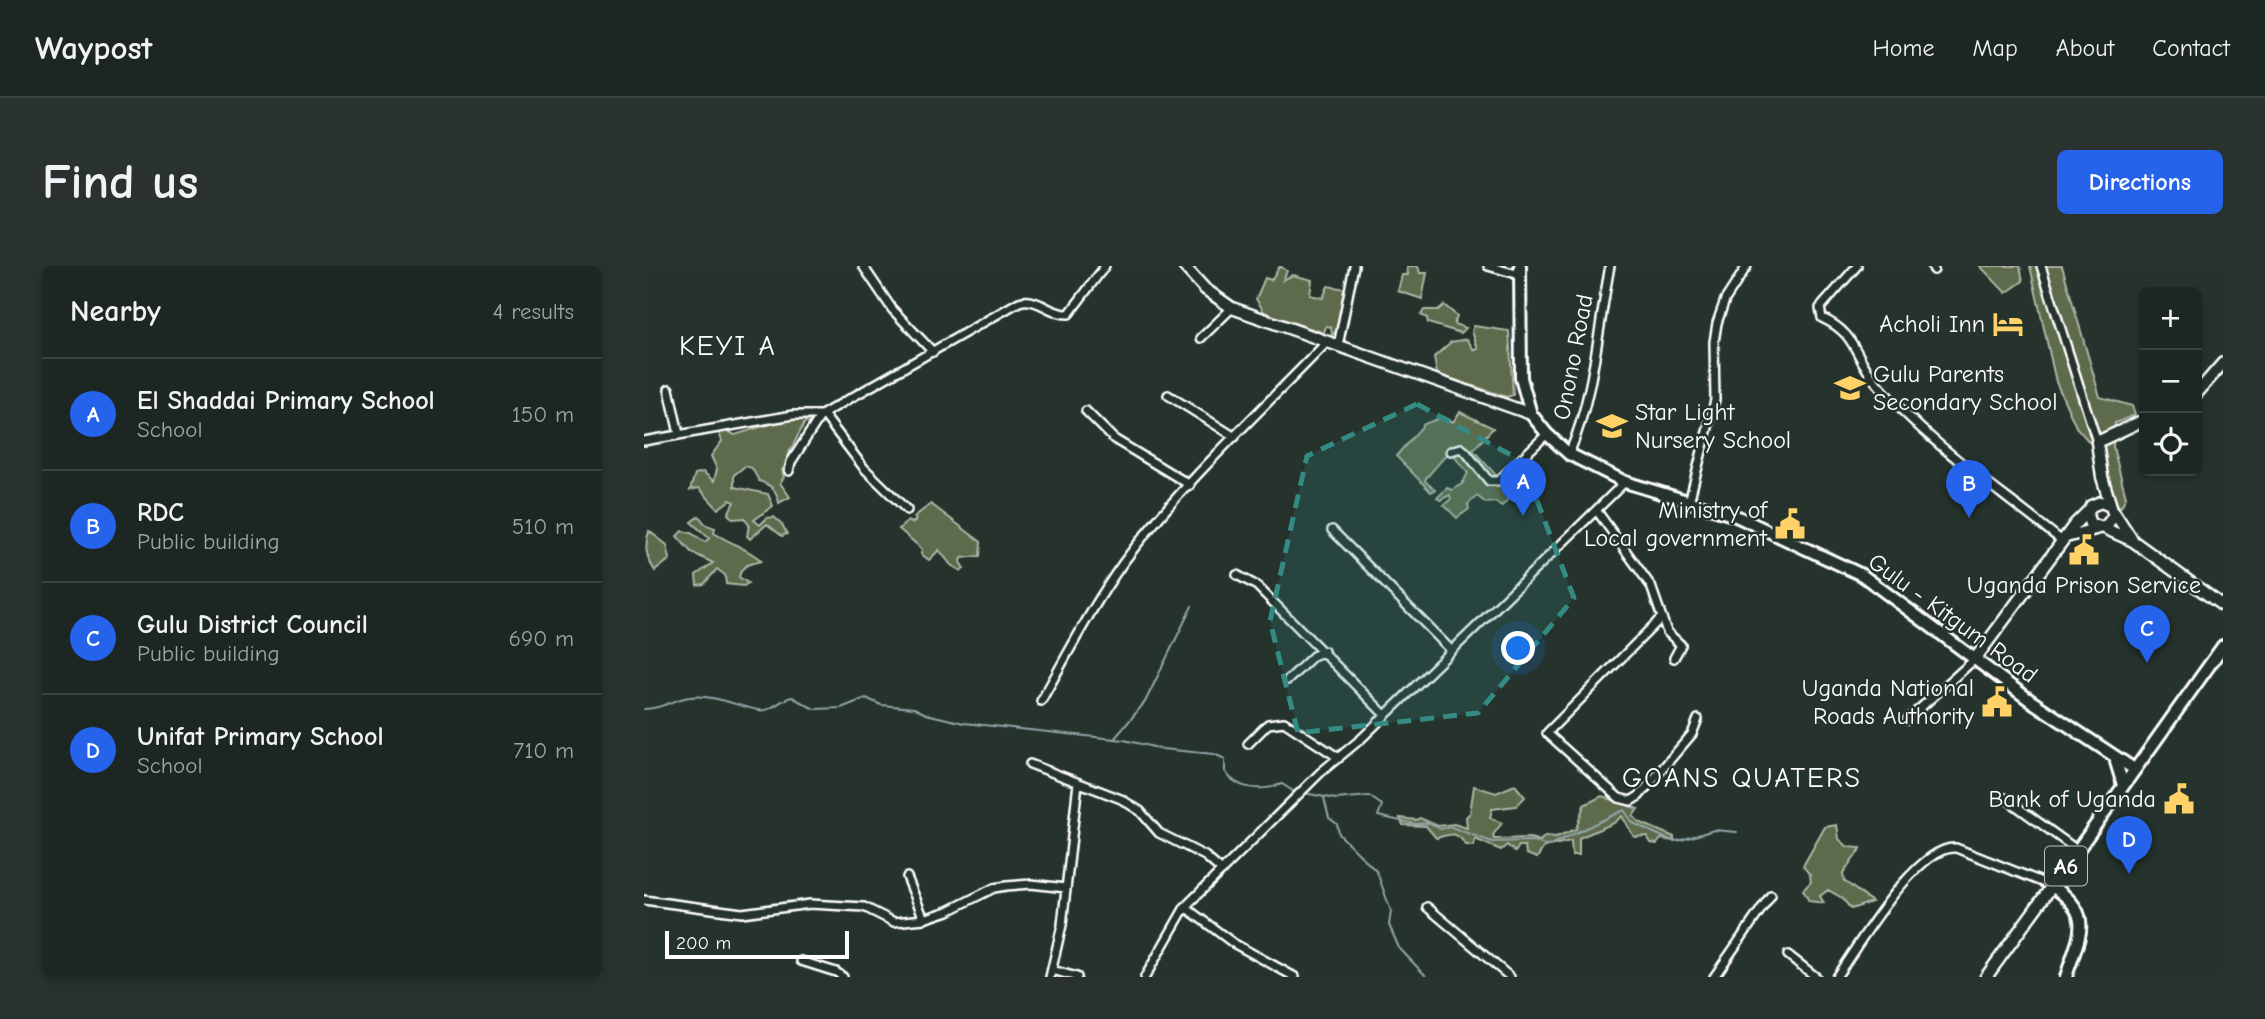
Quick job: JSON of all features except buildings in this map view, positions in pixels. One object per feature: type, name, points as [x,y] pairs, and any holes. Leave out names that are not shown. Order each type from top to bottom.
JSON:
[{"type":"main road","name":"Gulu - Kitgum Road","points":[[1520,271],[1519,358],[1531,414],[1547,435],[1569,454],[1625,482],[1736,516],[1862,575],[2133,771]]},
{"type":"main road","name":"A6","points":[[2066,977],[2082,918],[2075,904],[2052,886],[2223,646]]},
{"type":"main road","points":[[2123,785],[2120,761],[2142,759]]},
{"type":"street","points":[[863,266],[892,309],[933,352]]},
{"type":"street","points":[[644,441],[793,415],[822,414],[1018,302],[1031,300],[1061,314],[1069,313],[1105,266]]},
{"type":"street","points":[[1184,266],[1205,289],[1232,308],[1531,414]]},
{"type":"street","points":[[1338,346],[1354,266]]},
{"type":"street","points":[[1488,266],[1520,271]]},
{"type":"street","name":"Onono Road","points":[[1569,454],[1579,431],[1588,392],[1610,266]]},
{"type":"street","points":[[1689,502],[1715,400],[1714,342],[1717,323],[1725,300],[1748,266]]},
{"type":"street","points":[[1857,266],[1821,308],[1822,318],[1845,331],[1859,359],[1876,382],[1941,448],[2064,539]]},
{"type":"street","points":[[2043,267],[2097,442],[2102,477],[2112,509],[2133,541]]},
{"type":"street","points":[[1201,338],[1232,308]]},
{"type":"street","points":[[1041,701],[1084,622],[1123,564],[1190,485],[1327,342]]},
{"type":"street","points":[[2202,387],[2223,363]]},
{"type":"street","points":[[669,389],[679,434]]},
{"type":"street","points":[[1168,395],[1235,437]]},
{"type":"street","points":[[1086,411],[1114,439],[1190,485]]},
{"type":"street","points":[[789,471],[822,414]]},
{"type":"street","points":[[822,414],[864,468],[907,510]]},
{"type":"street","points":[[2097,442],[2139,422]]},
{"type":"street","points":[[1451,451],[1461,448],[1489,481],[1498,481],[1547,435]]},
{"type":"street","points":[[2102,477],[2088,519],[2101,528],[2133,541],[2223,606]]},
{"type":"street","points":[[1145,977],[1185,907],[1321,772],[1385,715],[1625,482]]},
{"type":"street","points":[[1907,720],[1975,659],[2090,508],[2101,502],[2112,509]]},
{"type":"street","points":[[2064,539],[2111,523],[2112,509]]},
{"type":"street","points":[[1597,511],[1651,586],[1667,632],[1681,645],[1674,658]]},
{"type":"street","points":[[1332,530],[1450,649]]},
{"type":"street","points":[[1237,575],[1257,586],[1385,715]]},
{"type":"street","points":[[1662,617],[1546,733],[1619,798],[1631,801],[1639,796],[1692,734],[1699,719]]},
{"type":"street","points":[[1288,680],[1313,656],[1324,651]]},
{"type":"street","points":[[1248,744],[1268,724],[1284,722],[1339,758]]},
{"type":"street","points":[[1030,764],[1121,799],[1140,811],[1159,833],[1205,856],[1222,871]]},
{"type":"street","points":[[1077,977],[1051,974],[1066,888],[1078,783]]},
{"type":"street","points":[[2005,798],[2077,850]]},
{"type":"street","points":[[1836,977],[1908,878],[1941,850],[1956,848],[2052,886],[1986,977]]},
{"type":"street","points":[[907,877],[923,919]]},
{"type":"street","points":[[644,900],[742,913],[825,904],[864,907],[894,922],[923,919],[948,911],[994,888],[1031,884],[1066,888]]},
{"type":"street","points":[[1714,977],[1771,895]]},
{"type":"street","points":[[1185,907],[1233,943],[1295,977]]},
{"type":"street","points":[[1427,907],[1510,977]]},
{"type":"street","points":[[1788,955],[1816,977]]},
{"type":"street","points":[[801,961],[843,977]]},
{"type":"highlighted area","points":[[1417,404],[1522,461],[1574,598],[1478,713],[1298,733],[1270,621],[1307,456]]},
{"type":"green space","points":[[1280,266],[1287,271],[1283,280],[1293,275],[1312,280],[1310,295],[1323,298],[1328,286],[1346,289],[1339,329],[1332,335],[1331,327],[1326,326],[1324,333],[1265,313],[1256,299],[1265,278],[1271,280]]},
{"type":"green space","points":[[1407,266],[1418,266],[1420,273],[1427,273],[1422,299],[1398,291],[1402,275],[1408,275]]},
{"type":"green space","points":[[1980,266],[2020,266],[2023,281],[2006,293]]},
{"type":"green space","points":[[2030,266],[2062,266],[2100,397],[2132,406],[2135,415],[2115,423],[2113,447],[2126,497],[2121,507],[2114,504],[2099,453],[2076,427],[2056,382]]},
{"type":"green space","points":[[1444,305],[1457,316],[1454,324],[1466,328],[1461,333],[1428,323],[1427,318],[1421,315],[1424,310],[1438,310]]},
{"type":"green space","points":[[1474,326],[1509,331],[1513,395],[1507,397],[1437,374],[1434,357],[1451,342],[1467,339],[1474,350],[1478,349],[1472,331]]},
{"type":"green space","points":[[1460,412],[1493,428],[1473,450],[1495,474],[1493,477],[1506,487],[1503,491],[1509,498],[1502,506],[1495,502],[1486,503],[1477,496],[1468,504],[1469,509],[1457,518],[1444,505],[1451,499],[1450,495],[1440,500],[1437,498],[1447,488],[1452,490],[1462,484],[1468,473],[1454,456],[1446,455],[1426,478],[1425,481],[1435,490],[1431,492],[1396,456],[1424,424],[1443,417],[1453,422]]},
{"type":"green space","points":[[813,417],[812,423],[805,422],[788,455],[789,462],[782,470],[784,477],[780,483],[790,497],[779,503],[775,491],[759,481],[752,468],[745,466],[734,475],[734,487],[768,494],[773,506],[754,520],[760,525],[767,518],[774,517],[782,524],[787,534],[782,536],[767,524],[750,539],[747,536],[749,525],[744,518],[733,519],[728,514],[734,502],[730,500],[718,509],[699,488],[690,490],[695,474],[703,472],[714,481],[717,469],[711,456],[722,441],[719,433],[725,430],[735,435],[790,418]]},
{"type":"green space","points":[[931,504],[981,542],[980,556],[962,558],[960,562],[964,569],[961,571],[951,565],[939,550],[929,560],[921,554],[922,549],[899,529],[908,521],[912,523],[916,520],[914,517]]},
{"type":"green space","points":[[699,516],[706,525],[715,528],[714,533],[761,561],[742,569],[739,577],[748,583],[744,586],[726,584],[725,575],[717,569],[704,584],[697,585],[696,575],[713,563],[691,552],[677,536],[682,531],[705,542],[709,538],[691,522]]},
{"type":"green space","points":[[649,531],[667,545],[670,559],[655,571],[647,552]]},
{"type":"green space","points":[[1515,785],[1525,797],[1516,806],[1492,809],[1490,818],[1502,823],[1493,835],[1494,839],[1530,838],[1540,841],[1545,836],[1556,837],[1576,829],[1584,805],[1602,796],[1638,809],[1633,816],[1639,822],[1674,837],[1674,841],[1661,839],[1657,844],[1651,843],[1647,836],[1634,837],[1622,816],[1614,823],[1579,838],[1579,855],[1572,855],[1571,841],[1544,847],[1537,858],[1526,854],[1525,846],[1519,846],[1515,852],[1507,845],[1501,850],[1475,839],[1474,846],[1466,845],[1453,834],[1436,838],[1426,826],[1403,825],[1400,818],[1420,818],[1438,826],[1454,824],[1467,828],[1466,817],[1470,813],[1474,786],[1496,793]]},
{"type":"green space","points":[[1837,825],[1839,839],[1848,847],[1861,848],[1843,874],[1844,881],[1872,902],[1851,909],[1842,898],[1828,890],[1820,896],[1824,903],[1809,901],[1803,890],[1811,882],[1810,875],[1803,866],[1825,827]]},
{"type":"waterway","points":[[1115,738],[1145,702],[1192,606]]},
{"type":"waterway","points":[[644,709],[699,697],[763,710],[792,697],[814,709],[841,708],[866,698],[881,705],[914,708],[926,714],[964,723],[1124,740],[1162,749],[1214,754],[1225,759],[1225,771],[1230,778],[1243,786],[1267,788],[1282,784],[1293,791]]},
{"type":"waterway","points":[[1304,793],[1336,799],[1369,796],[1382,805],[1378,816],[1415,824],[1430,823],[1440,829],[1451,827],[1492,842],[1532,841],[1548,846],[1624,810],[1633,823],[1667,839],[1678,841],[1714,830],[1737,832]]},
{"type":"waterway","points":[[1324,798],[1329,818],[1337,824],[1339,834],[1377,872],[1391,911],[1389,925],[1399,948],[1427,977]]},
{"type":"place","name":"Acholi Inn","points":[[2008,324]]},
{"type":"place","name":"Gulu Parents Secondary School","points":[[1850,388]]},
{"type":"place","name":"Star Light Nursery School","points":[[1612,426]]},
{"type":"place","name":"El Shaddai Primary School","points":[[1523,516]]},
{"type":"place","name":"RDC","points":[[1969,518]]},
{"type":"place","name":"Ministry of Local government","points":[[1790,524]]},
{"type":"place","name":"Uganda Prison Service","points":[[2084,550]]},
{"type":"place","name":"Gulu District Council","points":[[2147,663]]},
{"type":"place","name":"Uganda National Roads Authority","points":[[1997,702]]},
{"type":"place","name":"Bank of Uganda","points":[[2179,799]]},
{"type":"place","name":"Unifat Primary School","points":[[2129,874]]},
{"type":"district","name":"KEYI A","points":[[728,345]]},
{"type":"district","name":"GOANS QUATERS","points":[[1742,777]]}]
